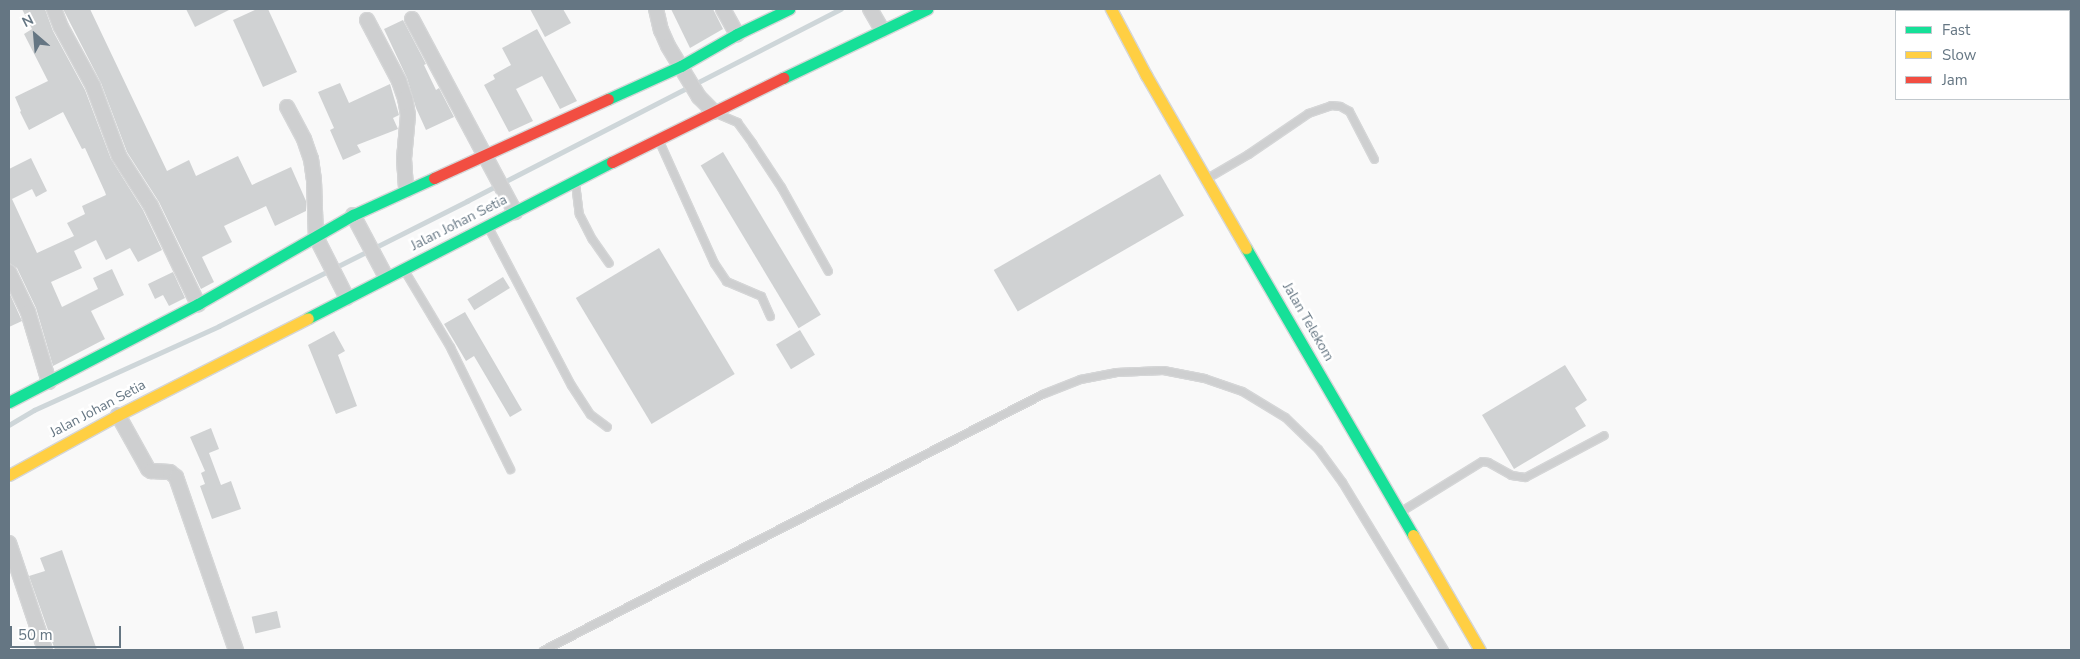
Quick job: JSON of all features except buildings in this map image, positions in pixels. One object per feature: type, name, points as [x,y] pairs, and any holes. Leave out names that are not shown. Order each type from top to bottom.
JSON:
[{"type":"street","points":[[54,9],[93,86],[119,156],[151,206],[198,304]]},
{"type":"street","points":[[656,9],[661,30],[683,71],[699,97],[714,112]]},
{"type":"street","points":[[723,9],[737,34]]},
{"type":"street","points":[[9,402],[318,241],[353,214],[484,154],[683,71],[737,34],[789,9]]},
{"type":"street","name":"Jalan Johan Setia","points":[[9,475],[118,415],[403,268],[487,227],[658,138],[714,112],[876,20],[927,9]]},
{"type":"street","name":"Jalan Telekom","points":[[1111,9],[1146,75],[1480,650]]},
{"type":"street","points":[[412,19],[515,212]]},
{"type":"street","points":[[367,20],[399,81],[405,98],[408,115],[404,160],[406,190]]},
{"type":"street","points":[[287,107],[304,139],[311,159],[318,241],[347,298]]},
{"type":"street","points":[[353,214],[386,277]]},
{"type":"street","points":[[9,272],[28,312],[49,382]]},
{"type":"street","points":[[118,415],[148,469],[151,471],[170,472],[176,477],[236,650]]},
{"type":"street","points":[[9,548],[45,650]]},
{"type":"lane","points":[[1206,178],[1248,154],[1308,113],[1331,105],[1340,106],[1349,111],[1374,159]]},
{"type":"lane","points":[[714,112],[737,122],[781,186],[828,271]]},
{"type":"lane","points":[[658,138],[714,263],[726,282],[761,296],[770,316]]},
{"type":"lane","points":[[575,182],[579,214],[592,239],[609,262]]},
{"type":"lane","points":[[487,227],[571,385],[590,414],[607,427]]},
{"type":"lane","points":[[403,268],[450,347],[510,469]]},
{"type":"lane","points":[[543,650],[1042,394],[1080,379],[1116,372],[1163,370],[1204,378],[1242,391],[1285,417],[1318,449],[1342,482],[1444,650]]},
{"type":"lane","points":[[1400,511],[1482,461],[1488,462],[1511,475],[1525,477],[1604,435]]},
{"type":"waterway","points":[[9,425],[34,410],[219,326],[840,9]]},
{"type":"traffic: fast","points":[[608,99],[681,66],[737,34],[789,9]]},
{"type":"traffic: fast","points":[[783,78],[927,9]]},
{"type":"traffic: fast","points":[[308,318],[612,162]]},
{"type":"traffic: fast","points":[[9,402],[198,304],[353,215],[434,178]]},
{"type":"traffic: fast","points":[[1246,248],[1413,535]]},
{"type":"traffic: slow","points":[[1111,9],[1146,75],[1246,248]]},
{"type":"traffic: slow","points":[[9,475],[118,415],[308,318]]},
{"type":"traffic: slow","points":[[1413,535],[1480,650]]},
{"type":"traffic: jam","points":[[612,162],[783,78]]},
{"type":"traffic: jam","points":[[434,178],[608,99]]}]
